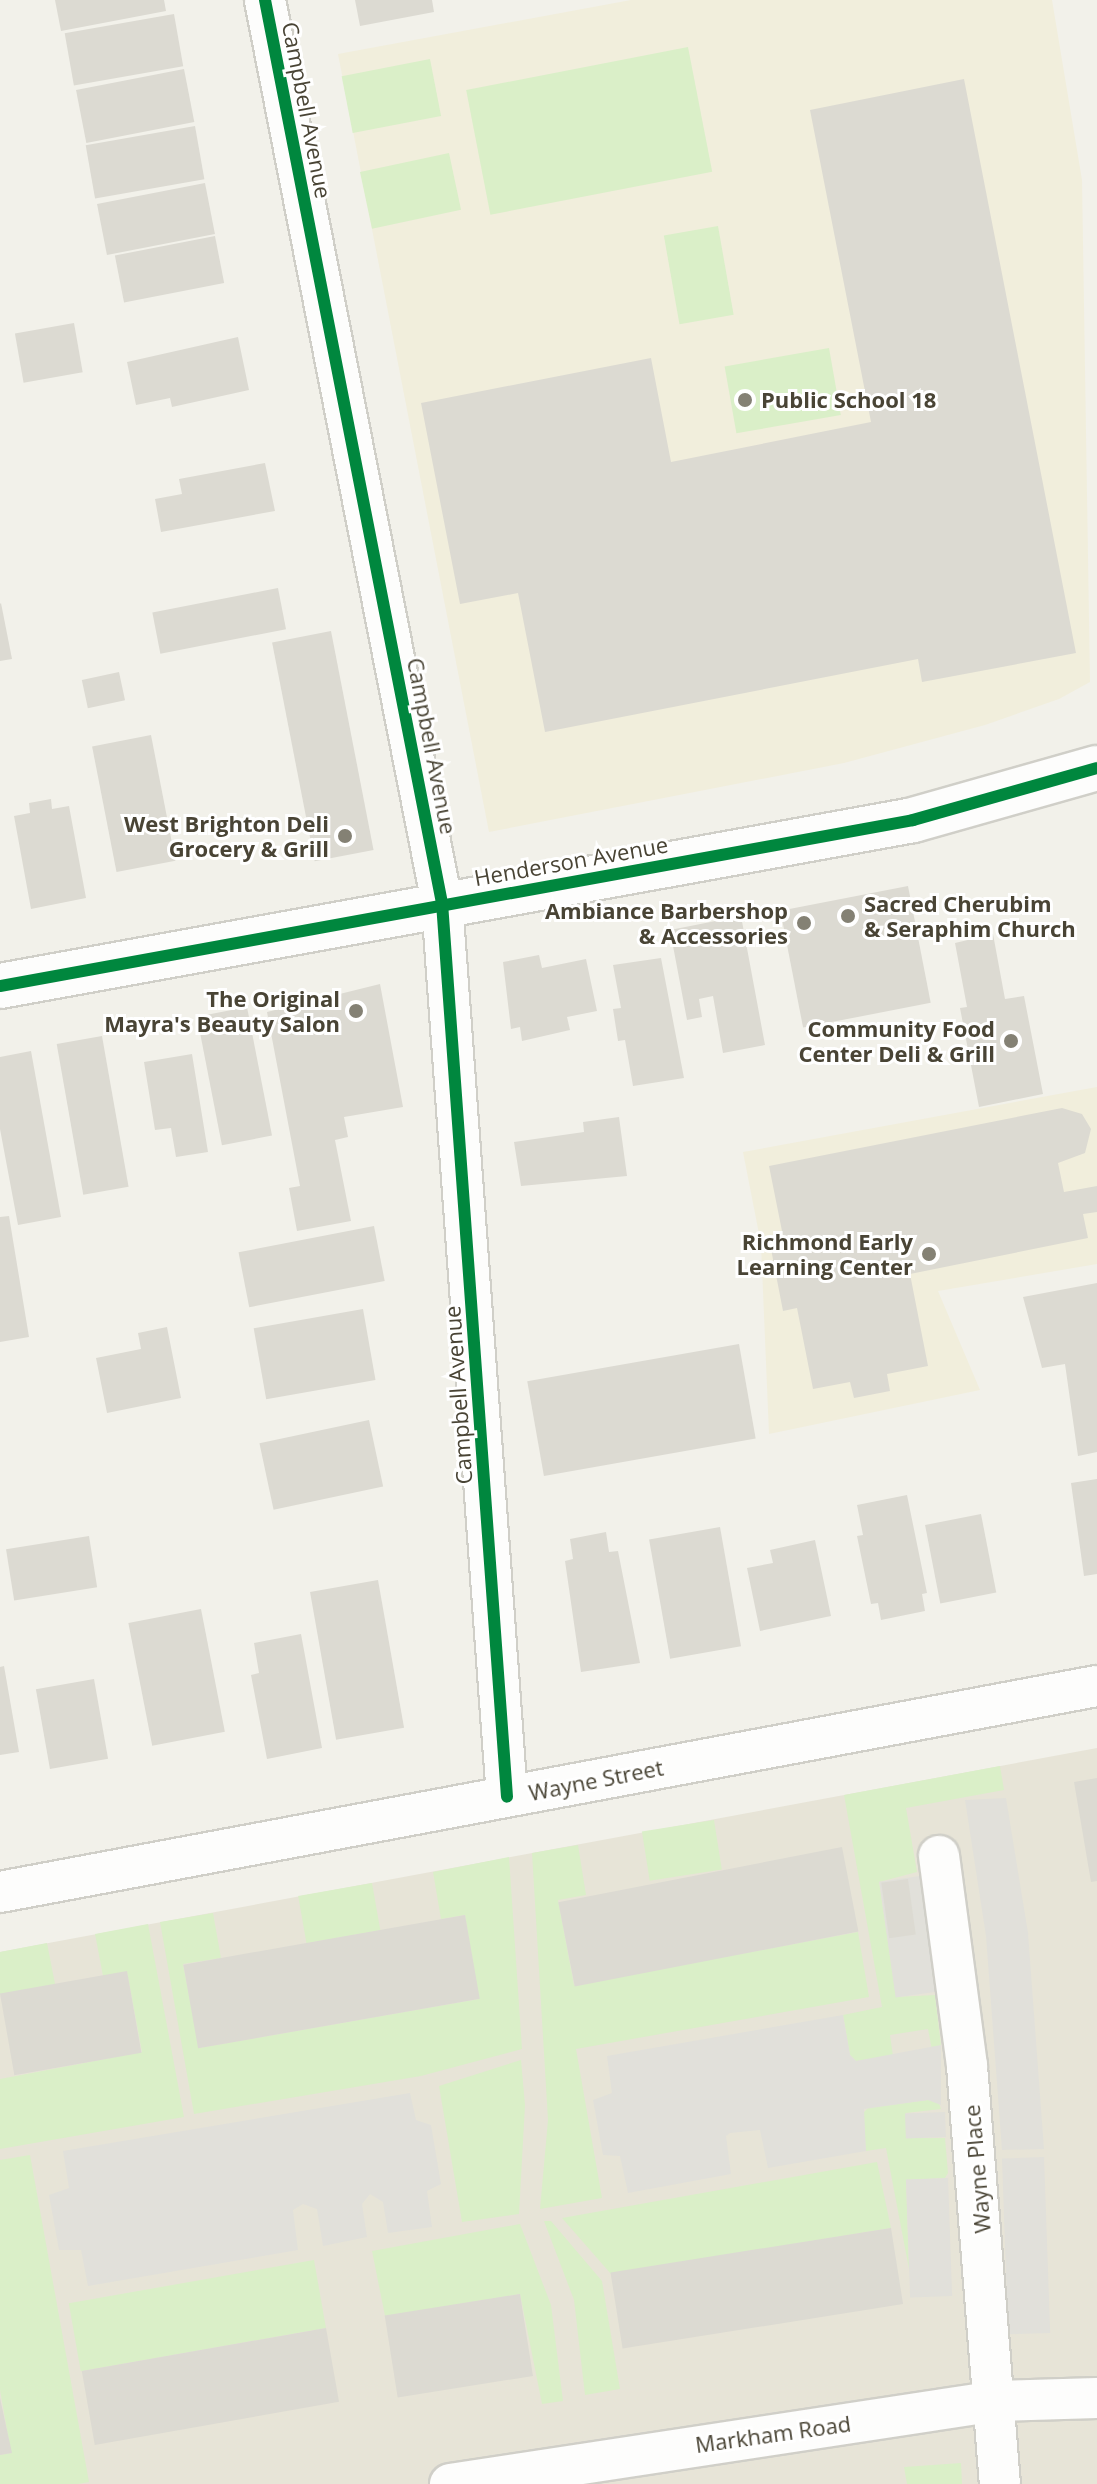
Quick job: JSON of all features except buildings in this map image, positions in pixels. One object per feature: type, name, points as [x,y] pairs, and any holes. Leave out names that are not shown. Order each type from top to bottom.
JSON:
[{"type":"street","name":"Campbell Avenue","points":[[265,0],[442,903],[507,1797]]},
{"type":"street","name":"Henderson Avenue","points":[[0,986],[442,903],[913,820],[1097,768]]},
{"type":"street","name":"Wayne Street","points":[[0,1892],[1097,1686]]},
{"type":"street","name":"Wayne Place","points":[[939,1856],[967,2066],[997,2401],[1000,2484]]},
{"type":"street","name":"Markham Road","points":[[450,2484],[596,2472],[997,2401],[1097,2398]]},
{"type":"shaded area","name":"Public School 18","points":[[631,0],[1052,0],[1082,180],[1090,682],[1059,699],[985,725],[844,763],[489,832],[338,54]]},
{"type":"shaded area","name":"Richmond Early Learning Center","points":[[1097,1087],[1097,1264],[938,1291],[980,1390],[769,1434],[761,1244],[743,1152]]},
{"type":"shaded area","points":[[1097,1748],[1097,2484],[0,2484],[0,1952]]},
{"type":"shaded area","points":[[1006,1798],[1028,1933],[1044,2149],[1002,2150],[986,1936],[965,1800]]},
{"type":"shaded area","points":[[920,1876],[936,1992],[896,1998],[879,1882]]},
{"type":"shaded area","points":[[843,2015],[850,2055],[856,2061],[941,2045],[941,2105],[928,2100],[864,2109],[866,2151],[768,2168],[760,2130],[730,2133],[726,2136],[731,2174],[628,2193],[620,2156],[603,2155],[593,2100],[612,2093],[607,2056]]},
{"type":"shaded area","points":[[410,2093],[416,2120],[431,2125],[441,2184],[427,2191],[432,2227],[388,2233],[383,2202],[370,2194],[362,2204],[367,2237],[323,2246],[317,2209],[303,2204],[293,2210],[298,2250],[88,2286],[81,2250],[59,2250],[49,2195],[69,2188],[63,2151]]},
{"type":"shaded area","points":[[945,2112],[946,2137],[906,2138],[905,2113]]},
{"type":"shaded area","points":[[1044,2157],[1050,2333],[1008,2334],[1002,2158]]},
{"type":"shaded area","points":[[948,2178],[952,2296],[910,2297],[906,2179]]},
{"type":"green space","points":[[688,47],[712,172],[490,215],[466,90]]},
{"type":"green space","points":[[430,59],[441,116],[353,133],[342,76]]},
{"type":"green space","points":[[449,153],[461,210],[372,229],[360,172]]},
{"type":"green space","points":[[718,226],[734,315],[679,324],[664,236]]},
{"type":"green space","points":[[829,348],[841,415],[736,433],[725,366]]},
{"type":"green space","points":[[1000,1766],[1004,1790],[906,1808],[917,1872],[879,1882],[896,1997],[935,1995],[941,2045],[932,2050],[928,2029],[890,2035],[893,2056],[856,2061],[850,2055],[843,2015],[882,2007],[844,1795]]},
{"type":"green space","points":[[714,1820],[722,1869],[650,1881],[642,1831]]},
{"type":"green space","points":[[578,1845],[586,1895],[558,1900],[574,1985],[858,1932],[869,1997],[576,2049],[602,2198],[540,2209],[548,2120],[532,1853]]},
{"type":"green space","points":[[509,1857],[522,2049],[421,2076],[194,2114],[160,1922],[213,1913],[221,1958],[183,1964],[199,2048],[479,1999],[465,1915],[441,1919],[433,1872]]},
{"type":"green space","points":[[372,1883],[380,1930],[306,1943],[298,1896]]},
{"type":"green space","points":[[148,1924],[184,2117],[0,2149],[0,2079],[142,2052],[127,1972],[103,1976],[95,1934]]},
{"type":"green space","points":[[47,1943],[55,1984],[0,1995],[0,1952]]},
{"type":"green space","points":[[521,2060],[525,2105],[519,2214],[462,2222],[439,2086]]},
{"type":"green space","points":[[928,2100],[939,2103],[941,2109],[906,2113],[906,2138],[945,2138],[948,2173],[945,2178],[906,2180],[909,2269],[886,2148],[866,2151],[861,2115],[868,2108]]},
{"type":"green space","points":[[30,2155],[89,2482],[78,2484],[0,2484],[0,2455],[11,2453],[0,2390],[0,2160]]},
{"type":"green space","points":[[877,2162],[891,2228],[611,2274],[562,2218]]},
{"type":"green space","points":[[544,2221],[551,2221],[602,2281],[620,2389],[585,2395],[574,2300]]},
{"type":"green space","points":[[520,2224],[551,2305],[563,2401],[542,2404],[520,2294],[385,2316],[372,2251]]},
{"type":"green space","points":[[314,2260],[326,2328],[81,2371],[69,2303]]},
{"type":"green space","points":[[961,2463],[962,2484],[907,2484],[904,2467]]},
{"type":"cycle path","points":[[265,0],[442,903],[507,1797]]},
{"type":"cycle path","points":[[0,986],[913,820],[1097,768]]},
{"type":"place","name":"Public School 18","points":[[745,400]]},
{"type":"place","name":"West Brighton Deli Grocery & Grill","points":[[345,836]]},
{"type":"place","name":"Sacred Cherubim & Seraphim Church","points":[[848,916]]},
{"type":"place","name":"Ambiance Barbershop & Accessories","points":[[804,923]]},
{"type":"place","name":"The Original Mayra's Beauty Salon","points":[[356,1011]]},
{"type":"place","name":"Community Food Center Deli & Grill","points":[[1011,1041]]},
{"type":"place","name":"Richmond Early Learning Center","points":[[929,1254]]}]
